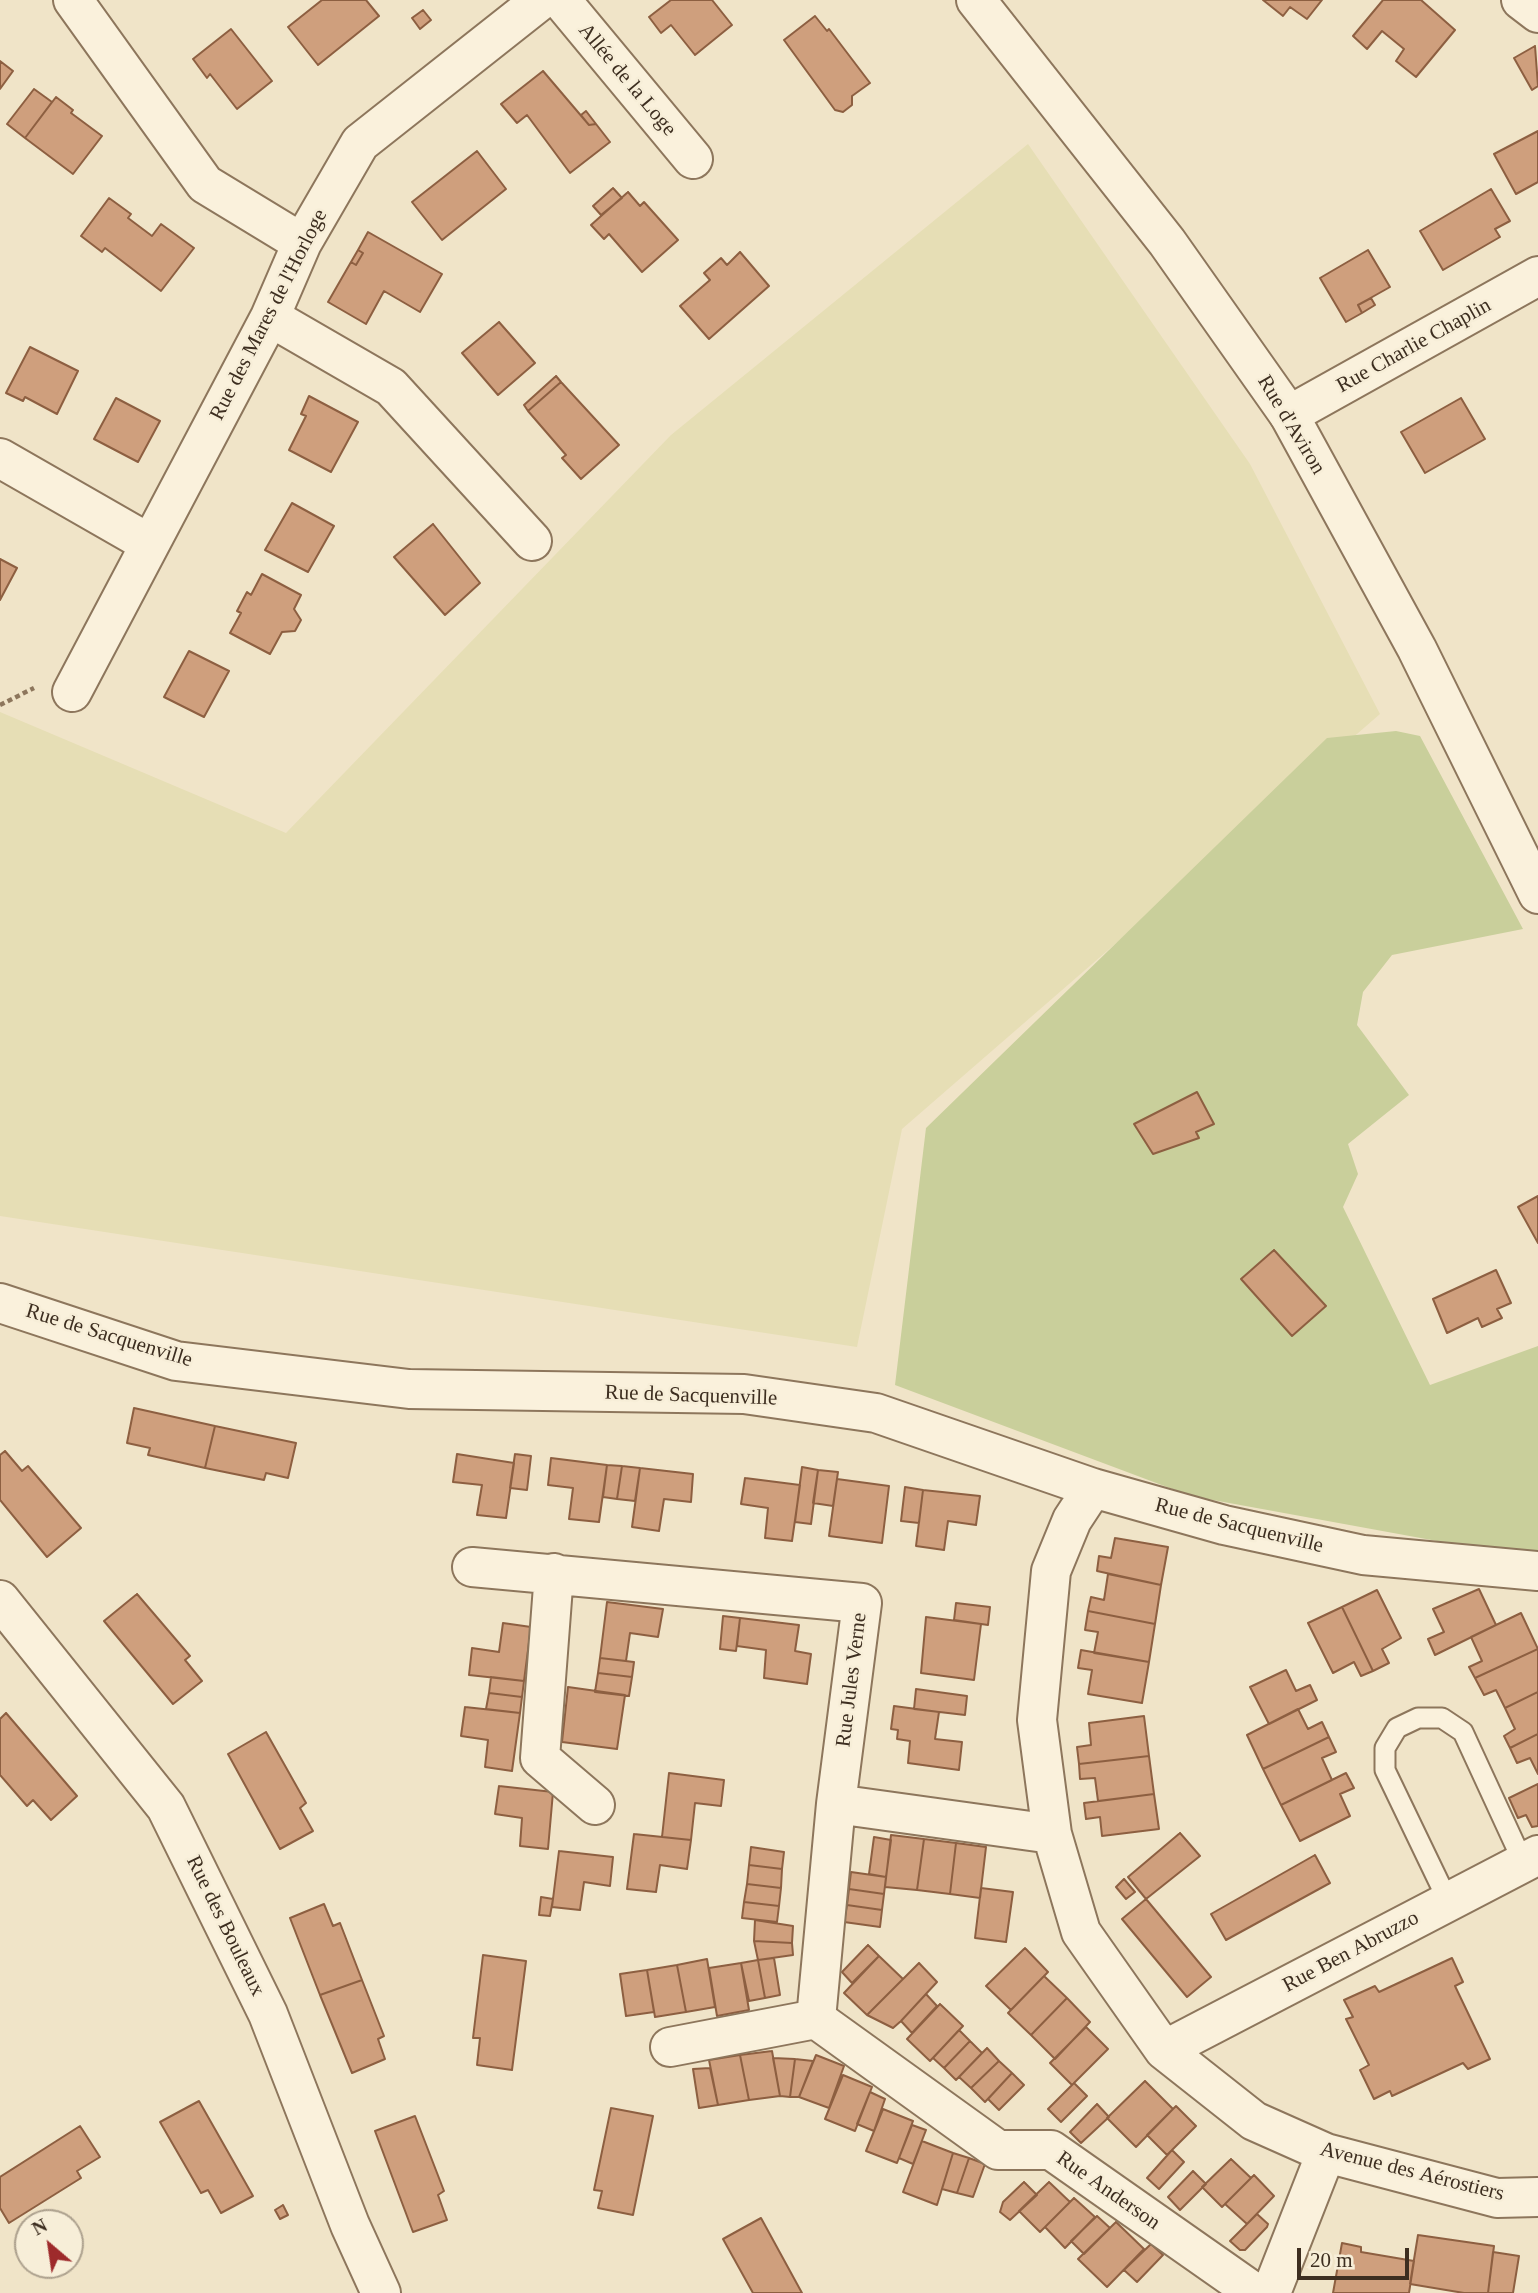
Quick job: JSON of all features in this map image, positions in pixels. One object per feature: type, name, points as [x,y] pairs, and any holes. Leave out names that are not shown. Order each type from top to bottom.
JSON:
[{"type":"street","points":[[74,0],[205,184],[302,243]]},
{"type":"street","name":"Rue des Mares de l'Horloge","points":[[72,692],[270,317],[302,243],[360,143],[541,0]]},
{"type":"street","name":"Allée de la Loge","points":[[561,0],[693,159]]},
{"type":"street","name":"Rue d'Aviron","points":[[976,0],[1167,242],[1289,415],[1417,649],[1538,894]]},
{"type":"street","points":[[1521,0],[1538,13]]},
{"type":"street","name":"Rue Charlie Chaplin","points":[[1289,415],[1538,276]]},
{"type":"street","points":[[270,317],[391,387],[532,541]]},
{"type":"street","points":[[0,458],[150,544]]},
{"type":"street","name":"Rue de Sacquenville","points":[[0,1303],[176,1361],[410,1389],[744,1394],[876,1413],[1093,1488],[1224,1525],[1363,1555],[1538,1571]]},
{"type":"street","name":"Avenue des Aérostiers","points":[[1093,1488],[1072,1520],[1051,1571],[1037,1720],[1052,1834],[1081,1932],[1164,2050],[1254,2122],[1326,2153],[1497,2198],[1538,2197]]},
{"type":"street","name":"Rue Jules Verne","points":[[472,1567],[862,1603],[836,1804]]},
{"type":"street","points":[[554,1573],[540,1758],[595,1805]]},
{"type":"street","name":"Rue des Bouleaux","points":[[0,1600],[166,1807],[268,2014],[350,2225],[381,2293]]},
{"type":"street","points":[[670,2047],[816,2019],[836,1804],[1052,1834]]},
{"type":"street","name":"Rue Ben Abruzzo","points":[[1164,2050],[1531,1858]]},
{"type":"street","name":"Rue Anderson","points":[[816,2019],[998,2150],[1051,2150],[1255,2293]]},
{"type":"street","points":[[1271,2293],[1326,2153]]},
{"type":"lane","points":[[1448,1901],[1385,1770],[1385,1748],[1397,1728],[1418,1718],[1442,1718],[1463,1732],[1531,1858]]},
{"type":"shaded area","points":[[1028,144],[1250,464],[1380,714],[902,1129],[857,1347],[0,1216],[0,712],[286,833],[671,435]]},
{"type":"green space","points":[[1396,731],[1420,736],[1523,929],[1392,955],[1363,992],[1357,1025],[1409,1095],[1348,1144],[1358,1174],[1343,1207],[1430,1385],[1538,1346],[1538,1555],[1519,1556],[1191,1496],[895,1385],[926,1128],[1327,738]]},
{"type":"building","points":[[322,0],[366,0],[379,16],[318,65],[288,27]]},
{"type":"building","points":[[671,0],[712,0],[732,25],[695,55],[671,25],[661,33],[649,17]]},
{"type":"building","points":[[1263,0],[1322,0],[1307,19],[1290,7],[1283,16]]},
{"type":"building","points":[[1383,0],[1421,0],[1455,30],[1416,77],[1396,61],[1404,49],[1382,31],[1367,49],[1353,36]]},
{"type":"building","points":[[423,10],[431,20],[420,29],[412,18]]},
{"type":"building","points":[[815,16],[827,31],[829,29],[870,83],[852,96],[852,105],[843,112],[835,110],[784,40]]},
{"type":"building","points":[[231,29],[272,81],[237,109],[210,74],[207,78],[193,59]]},
{"type":"building","points":[[1535,46],[1538,86],[1532,90],[1514,58]]},
{"type":"building","points":[[0,61],[13,71],[0,89]]},
{"type":"building","points":[[543,71],[589,125],[596,124],[610,142],[570,173],[527,115],[517,123],[501,104]]},
{"type":"building","points":[[34,89],[52,102],[25,138],[7,124]]},
{"type":"building","points":[[56,97],[73,110],[71,113],[102,136],[73,174],[25,138]]},
{"type":"building","points":[[586,111],[596,124],[589,125],[581,115]]},
{"type":"building","points":[[1538,131],[1538,182],[1516,194],[1494,154]]},
{"type":"building","points":[[477,151],[506,189],[442,240],[412,202]]},
{"type":"building","points":[[613,188],[622,198],[601,215],[593,206]]},
{"type":"building","points":[[1491,189],[1510,221],[1495,229],[1500,237],[1443,270],[1420,231]]},
{"type":"building","points":[[628,192],[640,206],[644,202],[678,240],[642,272],[609,234],[604,239],[591,225]]},
{"type":"building","points":[[109,198],[131,214],[128,218],[152,236],[161,224],[194,248],[161,291],[105,248],[102,252],[81,236]]},
{"type":"building","points":[[368,232],[442,274],[420,312],[384,291],[366,324],[328,302],[351,262],[356,265],[363,253],[358,250]]},
{"type":"building","points":[[358,250],[363,253],[356,265],[351,262]]},
{"type":"building","points":[[1368,250],[1390,287],[1358,305],[1362,313],[1346,322],[1320,278]]},
{"type":"building","points":[[740,252],[769,286],[709,339],[680,306],[710,280],[704,273],[721,258],[727,265]]},
{"type":"building","points":[[1371,298],[1375,305],[1362,313],[1358,305]]},
{"type":"building","points":[[499,322],[535,363],[498,395],[462,353]]},
{"type":"building","points":[[30,347],[78,371],[57,414],[25,397],[23,401],[6,393]]},
{"type":"building","points":[[556,376],[561,382],[528,411],[524,405]]},
{"type":"building","points":[[561,382],[619,445],[581,479],[562,458],[566,455],[528,411]]},
{"type":"building","points":[[309,396],[358,422],[331,472],[289,450],[306,416],[301,414]]},
{"type":"building","points":[[116,398],[160,421],[138,462],[94,439]]},
{"type":"building","points":[[1461,398],[1485,439],[1425,473],[1401,432]]},
{"type":"building","points":[[292,503],[334,526],[308,572],[265,550]]},
{"type":"building","points":[[433,524],[480,583],[445,615],[394,557]]},
{"type":"building","points":[[0,559],[17,568],[0,600]]},
{"type":"building","points":[[262,574],[301,595],[294,609],[301,620],[295,631],[282,632],[270,654],[230,633],[241,613],[237,611],[247,592],[251,595]]},
{"type":"building","points":[[189,651],[229,671],[204,717],[164,697]]},
{"type":"building","points":[[1197,1092],[1214,1124],[1196,1132],[1199,1138],[1153,1154],[1134,1124]]},
{"type":"building","points":[[1538,1196],[1538,1243],[1518,1207]]},
{"type":"building","points":[[1274,1250],[1326,1306],[1292,1336],[1241,1279]]},
{"type":"building","points":[[1496,1270],[1511,1303],[1497,1309],[1502,1318],[1482,1327],[1478,1318],[1447,1333],[1433,1299]]},
{"type":"building","points":[[134,1408],[215,1426],[205,1468],[148,1455],[150,1448],[127,1443]]},
{"type":"building","points":[[215,1426],[296,1443],[288,1478],[266,1473],[264,1480],[205,1468]]},
{"type":"building","points":[[5,1451],[22,1471],[28,1466],[81,1528],[47,1557],[0,1500],[0,1455]]},
{"type":"building","points":[[457,1454],[514,1463],[506,1518],[477,1515],[482,1485],[453,1482]]},
{"type":"building","points":[[515,1454],[531,1456],[527,1490],[510,1488]]},
{"type":"building","points":[[551,1458],[607,1465],[599,1522],[569,1519],[573,1488],[548,1485]]},
{"type":"building","points":[[607,1465],[622,1466],[617,1499],[603,1497]]},
{"type":"building","points":[[622,1466],[640,1468],[635,1501],[617,1499]]},
{"type":"building","points":[[802,1467],[818,1470],[811,1524],[795,1522]]},
{"type":"building","points":[[640,1468],[693,1474],[691,1502],[664,1499],[659,1531],[632,1527]]},
{"type":"building","points":[[818,1470],[838,1472],[833,1506],[813,1503]]},
{"type":"building","points":[[745,1478],[800,1485],[792,1541],[765,1538],[768,1508],[741,1504]]},
{"type":"building","points":[[837,1479],[889,1486],[882,1543],[829,1536]]},
{"type":"building","points":[[905,1487],[923,1490],[919,1523],[901,1521]]},
{"type":"building","points":[[923,1490],[980,1496],[976,1525],[948,1521],[944,1550],[916,1546]]},
{"type":"building","points":[[1115,1538],[1168,1547],[1161,1585],[1097,1571],[1099,1556],[1111,1558]]},
{"type":"building","points":[[1108,1574],[1161,1585],[1155,1624],[1088,1611],[1091,1597],[1104,1600]]},
{"type":"building","points":[[1479,1589],[1496,1625],[1435,1655],[1428,1639],[1444,1632],[1433,1609]]},
{"type":"building","points":[[1377,1590],[1401,1638],[1382,1649],[1389,1663],[1373,1671],[1342,1607]]},
{"type":"building","points":[[137,1594],[190,1656],[185,1660],[202,1681],[173,1704],[104,1621]]},
{"type":"building","points":[[607,1602],[663,1609],[658,1637],[630,1633],[626,1661],[600,1658]]},
{"type":"building","points":[[956,1603],[990,1607],[988,1625],[954,1620]]},
{"type":"building","points":[[1342,1607],[1373,1671],[1361,1676],[1354,1662],[1333,1673],[1308,1623]]},
{"type":"building","points":[[1088,1611],[1155,1624],[1149,1662],[1094,1653],[1098,1632],[1085,1630]]},
{"type":"building","points":[[1521,1613],[1538,1649],[1475,1678],[1469,1667],[1482,1661],[1471,1637]]},
{"type":"building","points":[[723,1616],[740,1618],[736,1651],[720,1649]]},
{"type":"building","points":[[926,1617],[981,1624],[974,1680],[921,1673]]},
{"type":"building","points":[[740,1618],[799,1625],[795,1651],[811,1654],[807,1684],[764,1678],[766,1650],[737,1646]]},
{"type":"building","points":[[503,1623],[531,1627],[524,1681],[469,1675],[472,1648],[499,1652]]},
{"type":"building","points":[[1538,1649],[1538,1692],[1505,1708],[1496,1690],[1484,1695],[1475,1678]]},
{"type":"building","points":[[1081,1650],[1149,1662],[1142,1703],[1088,1694],[1092,1670],[1078,1668]]},
{"type":"building","points":[[600,1658],[634,1662],[632,1677],[598,1673]]},
{"type":"building","points":[[1286,1670],[1296,1691],[1310,1685],[1317,1700],[1269,1724],[1250,1687]]},
{"type":"building","points":[[598,1673],[632,1677],[629,1696],[595,1692]]},
{"type":"building","points":[[491,1677],[524,1681],[522,1697],[489,1693]]},
{"type":"building","points":[[568,1687],[625,1695],[617,1749],[562,1742]]},
{"type":"building","points":[[916,1689],[967,1696],[965,1715],[914,1709]]},
{"type":"building","points":[[1538,1692],[1538,1734],[1510,1748],[1504,1736],[1515,1729],[1505,1708]]},
{"type":"building","points":[[489,1693],[522,1697],[520,1713],[486,1709]]},
{"type":"building","points":[[894,1706],[939,1712],[935,1739],[962,1742],[959,1770],[908,1763],[910,1741],[897,1739],[898,1730],[891,1729]]},
{"type":"building","points":[[465,1707],[520,1713],[512,1771],[485,1767],[488,1740],[461,1736]]},
{"type":"building","points":[[1298,1709],[1308,1729],[1322,1722],[1329,1737],[1263,1769],[1247,1735]]},
{"type":"building","points":[[6,1713],[77,1796],[51,1820],[33,1800],[27,1806],[0,1775],[0,1719]]},
{"type":"building","points":[[1144,1716],[1149,1756],[1079,1764],[1077,1747],[1091,1745],[1089,1723]]},
{"type":"building","points":[[266,1732],[306,1803],[300,1808],[313,1831],[280,1849],[228,1754]]},
{"type":"building","points":[[1538,1734],[1538,1774],[1530,1758],[1517,1763],[1510,1748]]},
{"type":"building","points":[[1329,1737],[1336,1752],[1322,1758],[1332,1780],[1281,1805],[1263,1769]]},
{"type":"building","points":[[1149,1756],[1154,1794],[1098,1801],[1095,1778],[1080,1779],[1079,1764]]},
{"type":"building","points":[[669,1773],[724,1780],[721,1806],[695,1803],[691,1840],[662,1837]]},
{"type":"building","points":[[1346,1773],[1354,1788],[1340,1794],[1350,1816],[1300,1841],[1281,1805]]},
{"type":"building","points":[[1538,1784],[1538,1826],[1532,1827],[1526,1815],[1518,1818],[1509,1798]]},
{"type":"building","points":[[499,1786],[553,1792],[548,1849],[520,1846],[522,1818],[495,1814]]},
{"type":"building","points":[[1154,1794],[1159,1829],[1102,1836],[1100,1817],[1086,1819],[1084,1803]]},
{"type":"building","points":[[1180,1833],[1200,1856],[1146,1899],[1128,1877]]},
{"type":"building","points":[[634,1834],[691,1840],[687,1869],[660,1865],[656,1892],[627,1889]]},
{"type":"building","points":[[891,1835],[924,1839],[917,1890],[885,1887]]},
{"type":"building","points":[[874,1837],[891,1840],[886,1877],[869,1874]]},
{"type":"building","points":[[924,1839],[956,1843],[950,1894],[917,1890]]},
{"type":"building","points":[[956,1843],[986,1847],[980,1898],[950,1894]]},
{"type":"building","points":[[751,1847],[784,1852],[782,1869],[749,1865]]},
{"type":"building","points":[[559,1851],[613,1857],[610,1886],[584,1882],[580,1910],[552,1907]]},
{"type":"building","points":[[1315,1855],[1330,1883],[1226,1940],[1211,1914]]},
{"type":"building","points":[[749,1865],[782,1869],[781,1888],[747,1884]]},
{"type":"building","points":[[851,1872],[886,1877],[884,1894],[849,1889]]},
{"type":"building","points":[[1124,1879],[1135,1892],[1126,1899],[1116,1887]]},
{"type":"building","points":[[747,1884],[781,1888],[779,1906],[744,1902]]},
{"type":"building","points":[[981,1888],[1013,1892],[1006,1942],[975,1938]]},
{"type":"building","points":[[849,1889],[884,1894],[882,1910],[847,1905]]},
{"type":"building","points":[[541,1897],[553,1899],[550,1916],[539,1915]]},
{"type":"building","points":[[1146,1899],[1211,1977],[1187,1997],[1122,1919]]},
{"type":"building","points":[[744,1902],[779,1906],[777,1922],[742,1918]]},
{"type":"building","points":[[324,1904],[333,1926],[340,1923],[362,1980],[320,1995],[290,1918]]},
{"type":"building","points":[[847,1905],[882,1910],[880,1927],[844,1922]]},
{"type":"building","points":[[755,1920],[793,1926],[792,1943],[754,1941]]},
{"type":"building","points":[[754,1941],[792,1943],[793,1955],[758,1960]]},
{"type":"building","points":[[868,1945],[879,1956],[852,1983],[842,1972]]},
{"type":"building","points":[[1025,1948],[1048,1972],[1011,2010],[986,1986]]},
{"type":"building","points":[[483,1955],[526,1961],[512,2070],[477,2065],[480,2038],[473,2038]]},
{"type":"building","points":[[879,1956],[903,1979],[867,2015],[844,1993]]},
{"type":"building","points":[[774,1958],[780,1995],[765,1998],[758,1960]]},
{"type":"building","points":[[1452,1958],[1463,1982],[1455,1986],[1490,2059],[1468,2069],[1463,2063],[1392,2096],[1390,2091],[1374,2099],[1360,2070],[1369,2065],[1346,2019],[1353,2017],[1344,2000],[1375,1986],[1379,1992]]},
{"type":"building","points":[[707,1959],[715,2007],[686,2012],[677,1965]]},
{"type":"building","points":[[758,1960],[765,1998],[749,2001],[741,1963]]},
{"type":"building","points":[[741,1963],[749,2010],[717,2016],[709,1968]]},
{"type":"building","points":[[919,1963],[937,1982],[901,2021],[893,2028],[867,2015]]},
{"type":"building","points":[[677,1965],[686,2012],[655,2017],[647,1970]]},
{"type":"building","points":[[647,1970],[654,2012],[626,2016],[620,1974]]},
{"type":"building","points":[[1044,1976],[1067,1998],[1031,2035],[1008,2013]]},
{"type":"building","points":[[362,1980],[384,2036],[378,2039],[385,2059],[352,2073],[320,1995]]},
{"type":"building","points":[[926,1994],[937,2006],[912,2033],[901,2021]]},
{"type":"building","points":[[1067,1998],[1090,2022],[1055,2059],[1031,2035]]},
{"type":"building","points":[[940,2004],[963,2026],[930,2061],[907,2039]]},
{"type":"building","points":[[1086,2027],[1108,2049],[1072,2085],[1050,2063]]},
{"type":"building","points":[[959,2030],[970,2041],[944,2068],[933,2058]]},
{"type":"building","points":[[970,2041],[982,2053],[956,2080],[944,2068]]},
{"type":"building","points":[[987,2048],[999,2061],[971,2088],[959,2077]]},
{"type":"building","points":[[772,2051],[780,2096],[749,2100],[740,2055]]},
{"type":"building","points":[[740,2055],[749,2100],[718,2105],[709,2060]]},
{"type":"building","points":[[816,2055],[844,2066],[829,2108],[799,2097]]},
{"type":"building","points":[[773,2058],[795,2059],[790,2097],[780,2096]]},
{"type":"building","points":[[795,2059],[813,2061],[799,2097],[790,2097]]},
{"type":"building","points":[[999,2061],[1012,2073],[985,2102],[971,2088]]},
{"type":"building","points":[[710,2068],[718,2105],[699,2108],[693,2069]]},
{"type":"building","points":[[1012,2073],[1024,2085],[999,2110],[988,2099]]},
{"type":"building","points":[[843,2075],[872,2087],[855,2131],[825,2119]]},
{"type":"building","points":[[1145,2081],[1173,2109],[1136,2147],[1107,2118]]},
{"type":"building","points":[[1074,2083],[1087,2096],[1061,2122],[1048,2109]]},
{"type":"building","points":[[870,2092],[885,2099],[874,2131],[857,2124]]},
{"type":"building","points":[[199,2101],[253,2196],[221,2213],[208,2190],[201,2193],[160,2122]]},
{"type":"building","points":[[1097,2104],[1109,2117],[1081,2143],[1070,2132]]},
{"type":"building","points":[[1176,2106],[1196,2126],[1167,2155],[1147,2135]]},
{"type":"building","points":[[611,2108],[653,2116],[633,2215],[598,2208],[602,2191],[594,2190]]},
{"type":"building","points":[[883,2109],[913,2121],[897,2163],[866,2151]]},
{"type":"building","points":[[415,2116],[444,2191],[438,2195],[447,2220],[413,2232],[375,2131]]},
{"type":"building","points":[[912,2125],[926,2130],[913,2164],[899,2158]]},
{"type":"building","points":[[80,2126],[100,2157],[77,2171],[81,2178],[31,2209],[14,2209],[14,2220],[9,2223],[0,2208],[0,2177]]},
{"type":"building","points":[[922,2141],[953,2153],[937,2205],[903,2192]]},
{"type":"building","points":[[1172,2150],[1184,2162],[1159,2189],[1147,2178]]},
{"type":"building","points":[[953,2153],[969,2158],[957,2193],[942,2189]]},
{"type":"building","points":[[969,2158],[985,2164],[973,2197],[957,2193]]},
{"type":"building","points":[[1231,2159],[1251,2178],[1222,2207],[1202,2187]]},
{"type":"building","points":[[1193,2171],[1206,2184],[1180,2210],[1168,2197]]},
{"type":"building","points":[[1254,2175],[1274,2196],[1247,2224],[1225,2204]]},
{"type":"building","points":[[1024,2182],[1037,2195],[1010,2220],[1000,2212],[1003,2202]]},
{"type":"building","points":[[1049,2182],[1070,2202],[1040,2232],[1019,2211]]},
{"type":"building","points":[[1074,2198],[1095,2217],[1065,2248],[1045,2227]]},
{"type":"building","points":[[283,2205],[288,2215],[280,2219],[275,2210]]},
{"type":"building","points":[[1257,2214],[1268,2224],[1267,2227],[1245,2250],[1240,2250],[1230,2241]]},
{"type":"building","points":[[1097,2216],[1110,2228],[1084,2254],[1071,2241]]},
{"type":"building","points":[[761,2218],[802,2293],[753,2293],[723,2239]]},
{"type":"building","points":[[1116,2222],[1144,2249],[1107,2287],[1078,2259]]},
{"type":"building","points":[[1418,2235],[1494,2246],[1488,2293],[1464,2293],[1410,2284]]},
{"type":"building","points":[[1342,2243],[1361,2247],[1361,2252],[1414,2261],[1409,2293],[1333,2293]]},
{"type":"building","points":[[1151,2244],[1163,2255],[1137,2282],[1124,2270]]},
{"type":"building","points":[[1493,2252],[1519,2256],[1513,2293],[1488,2293]]}]
